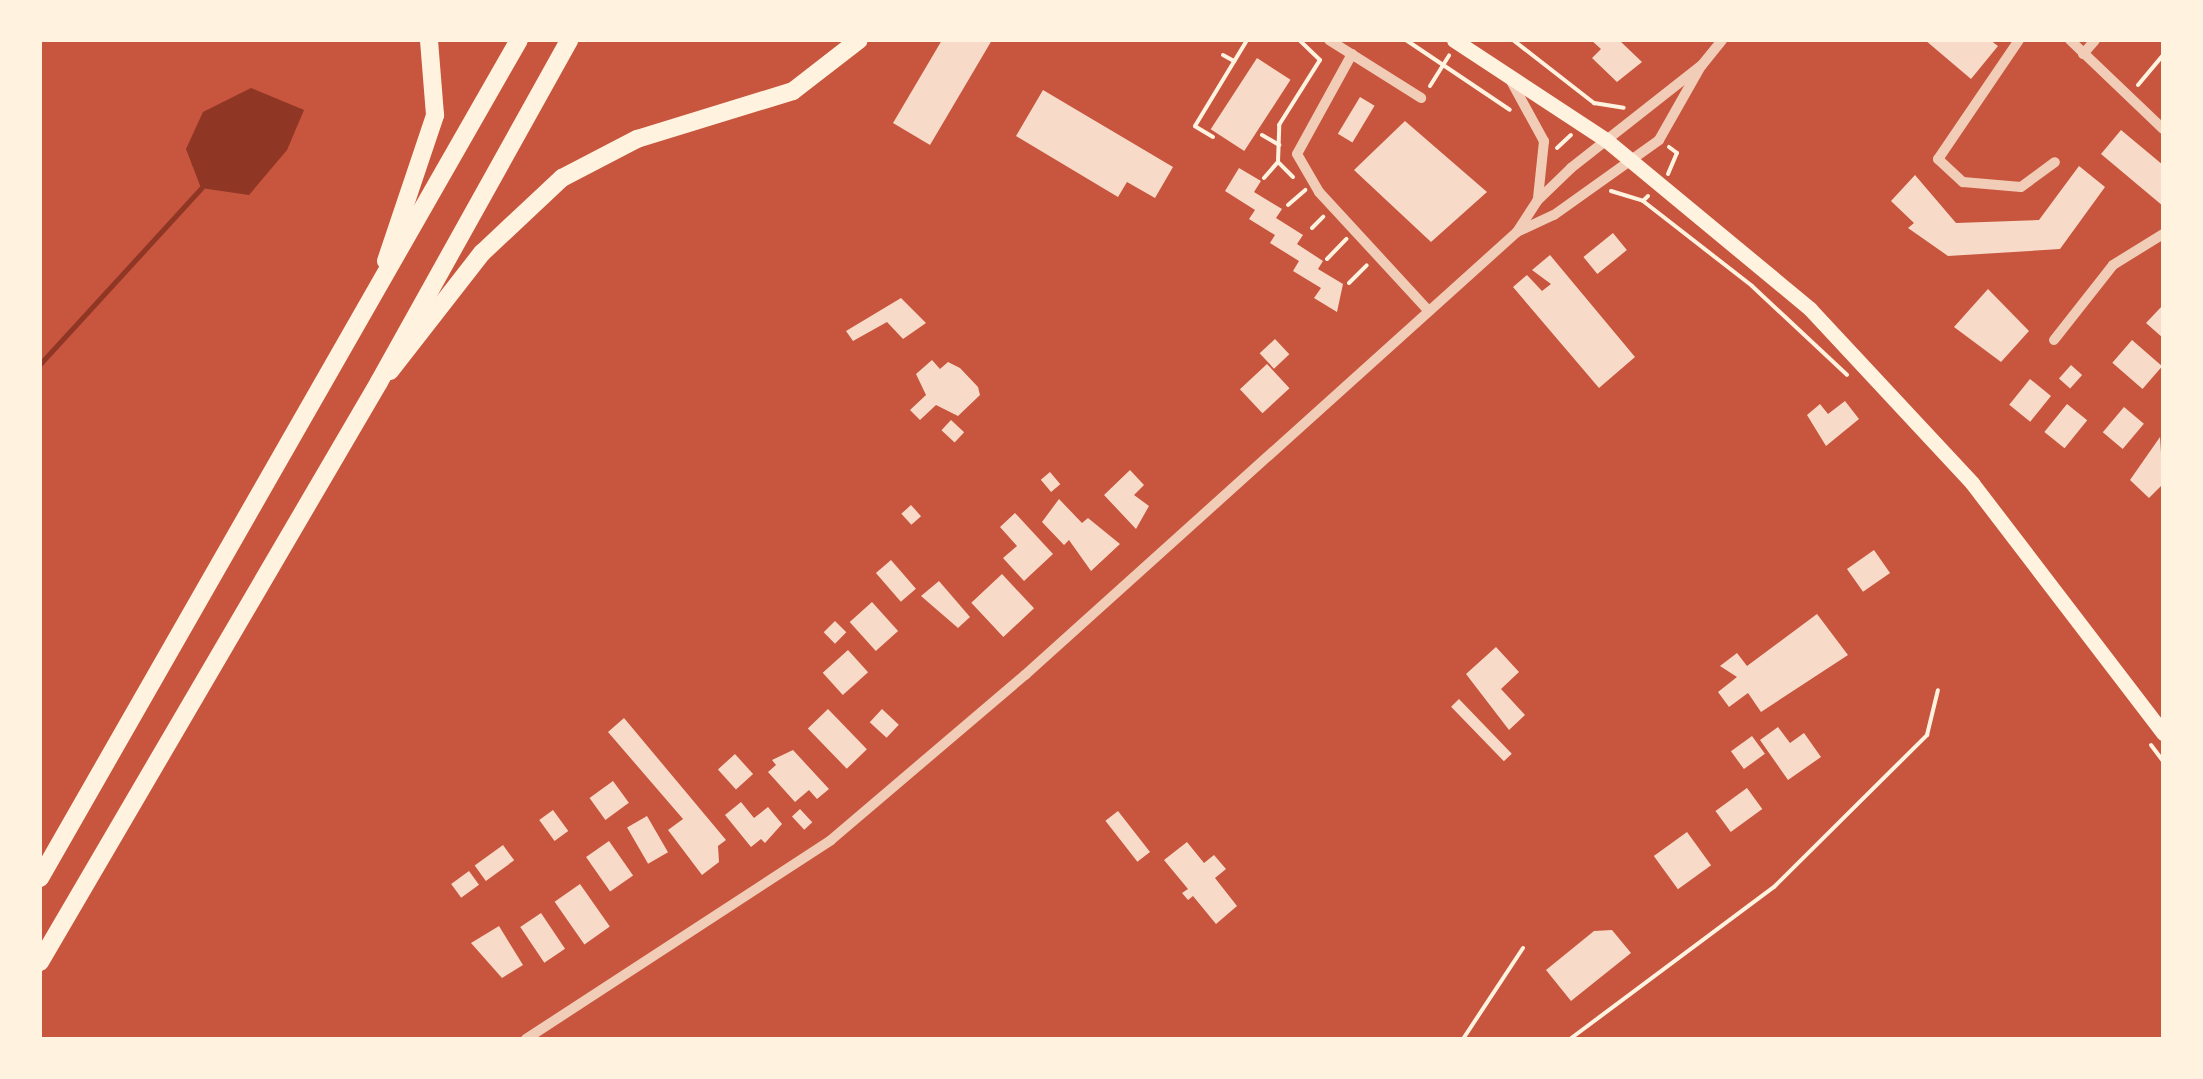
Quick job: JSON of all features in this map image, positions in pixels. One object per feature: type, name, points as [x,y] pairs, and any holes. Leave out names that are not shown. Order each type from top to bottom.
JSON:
[{"type":"highway","points":[[366,316],[434,115],[429,40]]},
{"type":"highway","points":[[40,878],[366,316],[518,40]]},
{"type":"highway","points":[[40,962],[379,382],[569,40]]},
{"type":"highway","points":[[379,382],[408,356],[482,253],[562,178],[637,140],[792,90],[859,40]]},
{"type":"main road","points":[[1456,41],[1606,140],[1810,309],[1914,418],[2014,534],[2163,733]]},
{"type":"street","points":[[1329,40],[1422,98]]},
{"type":"street","points":[[1517,232],[1554,216],[1659,140],[1702,65],[1722,40]]},
{"type":"street","points":[[2019,40],[1938,158],[1963,182],[2021,187],[2055,162]]},
{"type":"street","points":[[2070,40],[2163,129]]},
{"type":"street","points":[[2083,54],[2095,40]]},
{"type":"street","points":[[1352,54],[1297,154],[1319,192],[1429,311]]},
{"type":"street","points":[[526,1039],[831,840],[1013,686],[1517,232],[1537,201],[1606,140],[1702,65]]},
{"type":"street","points":[[1507,74],[1544,141],[1537,201]]},
{"type":"street","points":[[2054,340],[2114,265],[2163,234]]},
{"type":"path","points":[[1212,138],[1194,126],[1247,40]]},
{"type":"path","points":[[1406,40],[1522,122]]},
{"type":"path","points":[[1513,40],[1594,103],[1624,108],[1635,118]]},
{"type":"path","points":[[1422,98],[1456,41]]},
{"type":"path","points":[[1223,54],[1234,62]]},
{"type":"path","points":[[2128,96],[2163,55]]},
{"type":"path","points":[[1262,135],[1279,145]]},
{"type":"path","points":[[1659,140],[1678,153],[1660,183],[1643,201],[1752,286],[1848,376]]},
{"type":"path","points":[[1264,178],[1278,162]]},
{"type":"path","points":[[1288,206],[1304,190]]},
{"type":"path","points":[[1312,228],[1326,213]]},
{"type":"path","points":[[1350,283],[1370,262]]},
{"type":"path","points":[[1570,1039],[1774,887],[1928,735],[1938,690]]},
{"type":"path","points":[[2141,731],[2163,762]]},
{"type":"path","points":[[1463,1039],[1523,948]]},
{"type":"shaded area","points":[[251,88],[304,110],[287,150],[249,195],[201,188],[186,149],[203,112]]},
{"type":"building","points":[[942,40],[992,40],[930,145],[893,123]]},
{"type":"building","points":[[1591,40],[1619,40],[1642,62],[1617,82],[1592,58],[1601,49]]},
{"type":"building","points":[[1925,40],[1990,40],[1998,46],[1971,79]]},
{"type":"building","points":[[1257,58],[1291,80],[1244,151],[1211,129]]},
{"type":"building","points":[[1043,90],[1173,167],[1155,198],[1127,182],[1118,197],[1016,136]]},
{"type":"building","points":[[1360,97],[1375,106],[1352,143],[1338,134]]},
{"type":"building","points":[[1405,121],[1487,192],[1431,242],[1354,170]]},
{"type":"building","points":[[2121,130],[2163,165],[2163,206],[2101,154]]},
{"type":"building","points":[[2079,166],[2105,187],[2060,249],[1948,256],[1908,228],[1914,223],[1891,201],[1915,175],[1956,223],[2039,220]]},
{"type":"building","points":[[1239,168],[1261,181],[1254,192],[1282,209],[1276,218],[1303,235],[1297,244],[1323,261],[1318,269],[1343,284],[1337,312],[1314,298],[1321,288],[1293,271],[1299,261],[1270,243],[1275,235],[1249,219],[1255,210],[1225,191]]},
{"type":"building","points":[[1613,233],[1627,250],[1597,274],[1583,257]]},
{"type":"building","points":[[1550,255],[1635,357],[1599,388],[1513,287],[1527,275],[1542,291],[1551,284],[1532,270]]},
{"type":"building","points":[[1988,289],[2029,331],[2001,362],[1954,327]]},
{"type":"building","points":[[901,298],[926,323],[903,339],[887,322],[853,341],[846,331]]},
{"type":"building","points":[[2163,305],[2163,338],[2146,323]]},
{"type":"building","points":[[1275,339],[1289,354],[1274,369],[1260,353]]},
{"type":"building","points":[[2132,340],[2162,366],[2143,389],[2112,363]]},
{"type":"building","points":[[932,360],[940,369],[948,362],[960,368],[978,387],[980,395],[958,416],[936,405],[920,420],[910,410],[926,395],[916,374]]},
{"type":"building","points":[[1267,364],[1290,388],[1262,413],[1240,389]]},
{"type":"building","points":[[2071,365],[2082,375],[2070,388],[2059,378]]},
{"type":"building","points":[[2030,379],[2051,396],[2030,422],[2009,405]]},
{"type":"building","points":[[1845,401],[1859,419],[1826,446],[1807,415],[1820,404],[1828,414]]},
{"type":"building","points":[[2067,404],[2087,420],[2065,448],[2044,432]]},
{"type":"building","points":[[2124,407],[2144,424],[2123,449],[2103,432]]},
{"type":"building","points":[[951,420],[964,432],[955,443],[941,430]]},
{"type":"building","points":[[2160,437],[2163,484],[2149,498],[2130,480]]},
{"type":"building","points":[[1130,470],[1144,485],[1134,495],[1149,506],[1136,529],[1104,495]]},
{"type":"building","points":[[1050,472],[1060,484],[1051,492],[1041,480]]},
{"type":"building","points":[[1059,499],[1082,523],[1088,518],[1120,544],[1091,571],[1069,540],[1064,545],[1042,522]]},
{"type":"building","points":[[911,505],[921,516],[911,525],[901,514]]},
{"type":"building","points":[[1015,513],[1053,554],[1024,581],[1003,558],[1017,546],[1000,527]]},
{"type":"building","points":[[1874,550],[1890,573],[1863,592],[1847,569]]},
{"type":"building","points":[[891,560],[916,589],[901,602],[876,573]]},
{"type":"building","points":[[1002,574],[1034,608],[1003,637],[971,603]]},
{"type":"building","points":[[939,581],[970,617],[958,628],[921,596]]},
{"type":"building","points":[[872,602],[898,631],[876,651],[850,622]]},
{"type":"building","points":[[1817,614],[1848,655],[1761,712],[1748,693],[1729,707],[1718,692],[1737,677],[1720,666],[1737,653],[1747,666]]},
{"type":"building","points":[[835,621],[846,632],[835,644],[824,632]]},
{"type":"building","points":[[1496,647],[1519,672],[1501,689],[1525,715],[1509,730],[1466,674]]},
{"type":"building","points":[[848,650],[868,672],[843,695],[823,673]]},
{"type":"building","points":[[1459,699],[1512,754],[1504,761],[1451,707]]},
{"type":"building","points":[[828,709],[867,749],[847,769],[808,728]]},
{"type":"building","points":[[882,709],[899,725],[887,738],[870,722]]},
{"type":"building","points":[[624,718],[726,840],[718,846],[719,862],[702,875],[668,830],[683,819],[608,732]]},
{"type":"building","points":[[1778,727],[1790,743],[1804,733],[1821,757],[1788,780],[1760,740]]},
{"type":"building","points":[[1752,736],[1765,754],[1744,769],[1731,751]]},
{"type":"building","points":[[793,750],[829,789],[817,799],[809,790],[795,802],[768,772],[776,765],[772,760]]},
{"type":"building","points":[[735,754],[753,774],[736,789],[718,769]]},
{"type":"building","points":[[613,781],[629,803],[605,820],[590,798]]},
{"type":"building","points":[[1747,788],[1762,809],[1731,832],[1715,811]]},
{"type":"building","points":[[741,802],[754,818],[768,807],[782,824],[765,843],[761,839],[751,847],[725,815]]},
{"type":"building","points":[[800,809],[812,822],[804,830],[792,817]]},
{"type":"building","points":[[553,810],[568,831],[555,841],[539,820]]},
{"type":"building","points":[[1118,811],[1150,852],[1137,862],[1105,821]]},
{"type":"building","points":[[647,816],[668,852],[648,864],[627,828]]},
{"type":"building","points":[[1687,832],[1711,865],[1678,889],[1654,856]]},
{"type":"building","points":[[609,841],[633,875],[610,891],[586,857]]},
{"type":"building","points":[[1187,842],[1204,863],[1214,855],[1226,869],[1215,878],[1237,906],[1216,924],[1193,896],[1188,900],[1182,893],[1188,889],[1164,860]]},
{"type":"building","points":[[503,845],[514,860],[486,881],[475,866]]},
{"type":"building","points":[[469,871],[479,885],[461,898],[451,884]]},
{"type":"building","points":[[580,884],[610,927],[584,944],[555,902]]},
{"type":"building","points":[[541,913],[565,949],[544,963],[520,927]]},
{"type":"building","points":[[499,926],[523,965],[502,978],[471,943]]},
{"type":"building","points":[[1612,930],[1631,953],[1571,1001],[1546,970],[1594,931]]},
{"type":"waterway","points":[[40,364],[201,188]]}]
